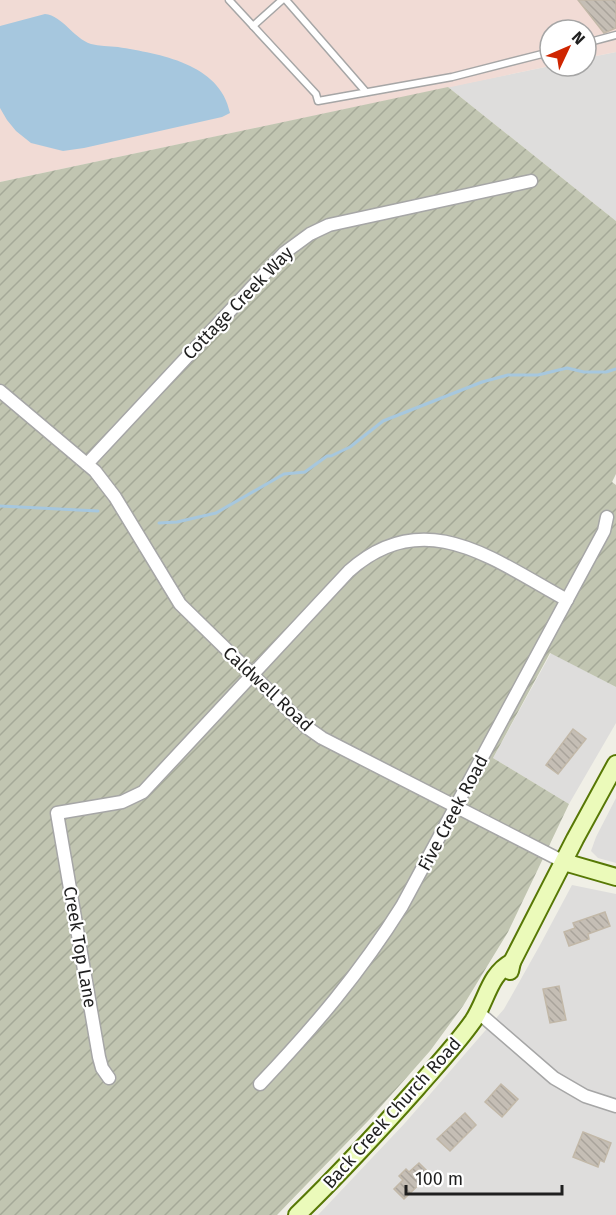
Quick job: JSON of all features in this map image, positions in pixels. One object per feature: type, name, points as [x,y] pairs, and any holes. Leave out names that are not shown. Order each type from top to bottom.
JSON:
[{"type":"street","name":"Cottage Creek Way","points":[[87,464],[284,253],[300,239],[329,225],[531,181]]},
{"type":"street","name":"Caldwell Road","points":[[0,391],[103,479],[180,604],[305,726],[322,738],[564,862],[616,877]]},
{"type":"street","name":"Five Creek Road","points":[[260,1084],[328,1010],[367,959],[413,888],[604,531],[607,517]]},
{"type":"street","points":[[252,675],[358,563],[377,551],[398,543],[432,539],[465,546],[567,600]]},
{"type":"street","name":"Creek Top Lane","points":[[109,1078],[102,1068],[99,1057],[57,813],[122,802],[143,792],[252,675]]},
{"type":"street","name":"Back Creek Church Road","points":[[297,1215],[333,1180],[404,1102],[460,1039],[481,1010],[489,988],[501,968],[512,962],[575,838],[616,764]]},
{"type":"street","points":[[481,1010],[561,1083],[585,1096],[616,1106]]},
{"type":"lane","points":[[229,0],[316,94],[318,101],[452,77],[538,55]]},
{"type":"lane","points":[[253,26],[284,0],[366,92]]},
{"type":"lane","points":[[598,40],[616,36]]},
{"type":"shaded area","points":[[0,0],[616,0],[616,52],[598,56],[598,18],[538,18],[538,69],[0,182]]},
{"type":"shaded area","points":[[616,52],[616,221],[448,87],[538,68],[538,78],[598,78],[598,56]]},
{"type":"shaded area","points":[[448,87],[616,221],[616,474],[612,482],[616,485],[616,687],[550,653],[493,758],[569,804],[508,932],[463,1006],[430,1051],[369,1120],[277,1215],[0,1215],[0,182]]},
{"type":"shaded area","points":[[551,653],[616,687],[616,723],[569,804],[493,758]]},
{"type":"shaded area","points":[[616,798],[616,863],[598,858],[591,851]]},
{"type":"shaded area","points":[[572,885],[616,894],[616,1215],[318,1215],[405,1123],[504,1009]]},
{"type":"water","points":[[45,14],[57,19],[91,44],[151,53],[186,64],[201,72],[224,96],[230,113],[222,117],[84,148],[63,151],[31,143],[16,131],[0,108],[0,26]]},
{"type":"building","points":[[578,0],[616,0],[616,28],[604,33],[598,25],[598,18],[592,18]]},
{"type":"building","points":[[573,729],[586,739],[558,774],[546,765]]},
{"type":"building","points":[[605,912],[610,926],[588,934],[589,939],[569,946],[564,932],[575,928],[573,923]]},
{"type":"building","points":[[559,986],[566,1020],[550,1023],[543,989]]},
{"type":"building","points":[[501,1084],[518,1099],[502,1117],[485,1102]]},
{"type":"building","points":[[465,1113],[476,1125],[450,1151],[437,1139]]},
{"type":"building","points":[[583,1132],[611,1143],[604,1162],[600,1160],[598,1167],[573,1157]]},
{"type":"building","points":[[419,1163],[430,1174],[404,1199],[394,1189],[403,1180],[399,1176],[406,1169],[409,1172]]},
{"type":"waterway","points":[[159,523],[177,522],[216,513],[284,474],[305,472],[327,456],[350,447],[383,421],[482,382],[508,375],[538,375],[567,368],[584,372],[606,372],[616,369]]},
{"type":"waterway","points":[[0,506],[98,511]]}]
